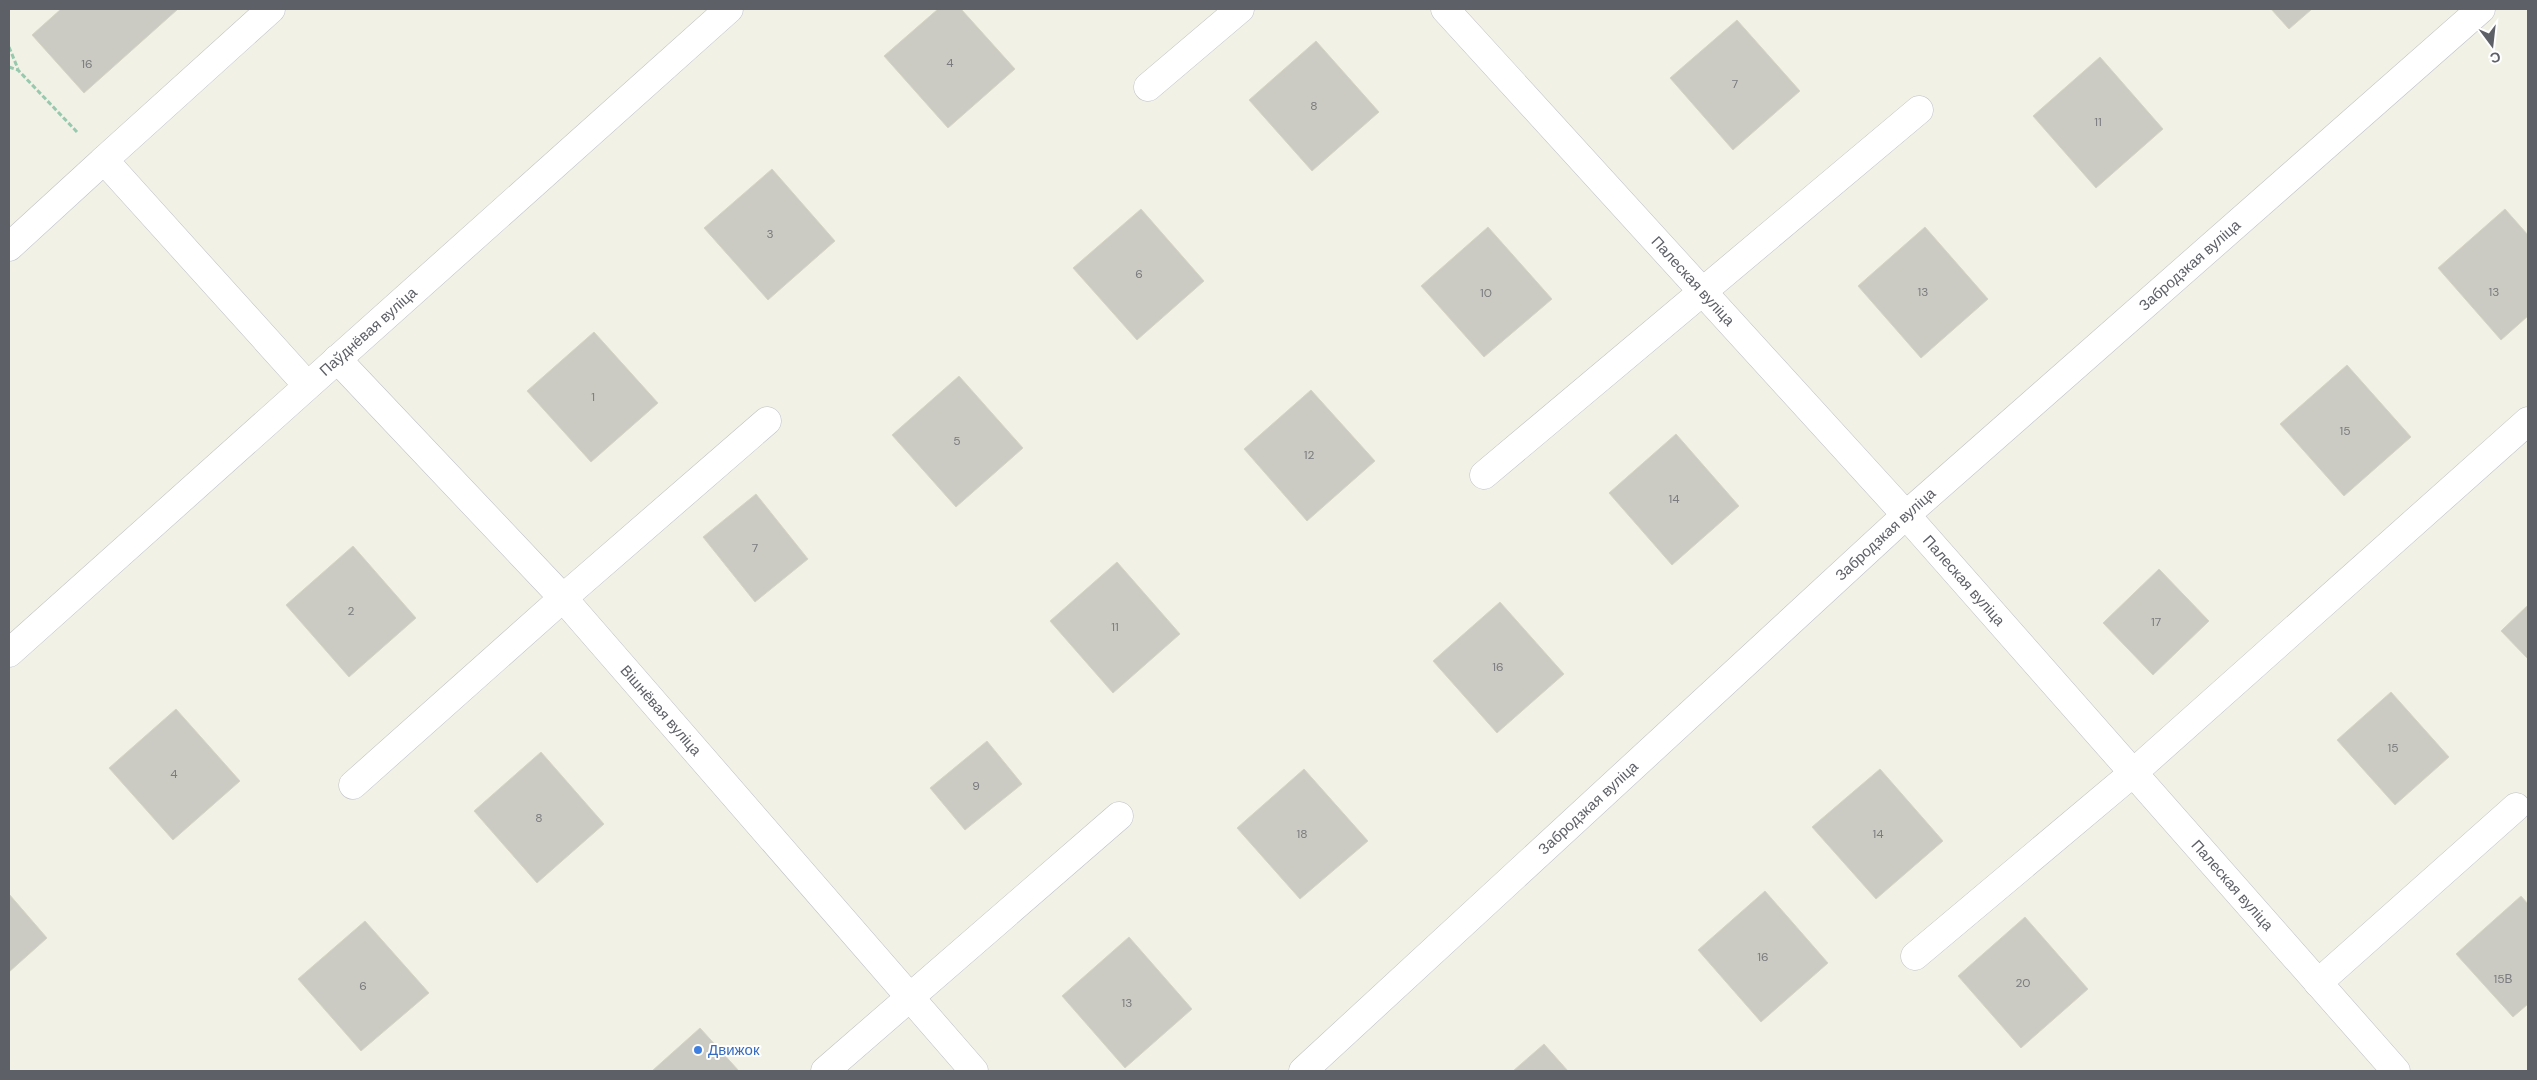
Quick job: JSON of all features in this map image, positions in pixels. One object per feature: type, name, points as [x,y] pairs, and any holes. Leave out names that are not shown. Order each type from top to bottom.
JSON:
[{"type":"street","points":[[9,247],[271,9]]},
{"type":"street","points":[[1148,87],[1240,9]]},
{"type":"street","name":"Палеская вуліца","points":[[1445,9],[1906,514],[2396,1071]]},
{"type":"street","name":"Забродзкая вуліца","points":[[1302,1071],[1906,514],[2481,9]]},
{"type":"street","name":"Паўднёвая вуліца","points":[[9,653],[716,13]]},
{"type":"street","points":[[1484,475],[1918,110]]},
{"type":"street","points":[[104,160],[307,385]]},
{"type":"street","name":"Вішнёвая вуліца","points":[[336,359],[563,598],[974,1071]]},
{"type":"street","points":[[354,785],[563,598],[767,421]]},
{"type":"street","points":[[1915,956],[2133,772],[2528,421]]},
{"type":"street","points":[[2318,983],[2516,806]]},
{"type":"street","points":[[825,1071],[1119,816]]},
{"type":"path","points":[[9,47],[18,70],[104,160]]},
{"type":"path","points":[[9,67],[18,70]]},
{"type":"building","points":[[61,9],[178,9],[84,93],[32,35]]},
{"type":"building","points":[[938,9],[961,9],[1015,69],[948,128],[884,56]]},
{"type":"building","points":[[2271,9],[2312,9],[2289,29]]},
{"type":"building","points":[[1737,20],[1800,91],[1733,150],[1670,78]]},
{"type":"building","points":[[1316,41],[1379,112],[1312,171],[1249,100]]},
{"type":"building","points":[[2100,57],[2163,129],[2096,188],[2033,116]]},
{"type":"building","points":[[772,169],[835,241],[768,300],[704,228]]},
{"type":"building","points":[[1141,209],[1204,281],[1137,340],[1073,268]]},
{"type":"building","points":[[2505,209],[2528,235],[2528,316],[2501,340],[2438,268]]},
{"type":"building","points":[[1488,227],[1552,299],[1484,357],[1421,286]]},
{"type":"building","points":[[1925,227],[1988,299],[1921,358],[1858,286]]},
{"type":"building","points":[[594,332],[658,403],[591,462],[527,391]]},
{"type":"building","points":[[2347,365],[2411,437],[2344,496],[2280,424]]},
{"type":"building","points":[[959,376],[1023,448],[956,507],[892,435]]},
{"type":"building","points":[[1311,390],[1375,461],[1307,521],[1244,449]]},
{"type":"building","points":[[1676,434],[1739,506],[1672,565],[1609,493]]},
{"type":"building","points":[[756,494],[808,559],[755,602],[703,537]]},
{"type":"building","points":[[353,546],[416,618],[349,677],[286,605]]},
{"type":"building","points":[[1117,562],[1180,634],[1113,693],[1050,621]]},
{"type":"building","points":[[2159,569],[2209,621],[2153,675],[2103,623]]},
{"type":"building","points":[[1500,602],[1564,674],[1497,733],[1433,661]]},
{"type":"building","points":[[2528,605],[2528,659],[2501,631]]},
{"type":"building","points":[[2391,692],[2449,757],[2395,805],[2337,740]]},
{"type":"building","points":[[176,709],[240,781],[173,840],[109,768]]},
{"type":"building","points":[[987,741],[1022,784],[965,830],[930,788]]},
{"type":"building","points":[[541,752],[604,824],[537,883],[474,811]]},
{"type":"building","points":[[1304,769],[1368,841],[1300,899],[1237,828]]},
{"type":"building","points":[[1880,769],[1943,841],[1876,899],[1812,827]]},
{"type":"building","points":[[1765,891],[1828,963],[1761,1022],[1698,950]]},
{"type":"building","points":[[9,894],[47,938],[9,972]]},
{"type":"building","points":[[2521,896],[2528,904],[2528,1004],[2513,1017],[2456,954]]},
{"type":"building","points":[[2025,917],[2088,989],[2021,1048],[1958,976]]},
{"type":"building","points":[[365,921],[429,993],[361,1051],[298,979]]},
{"type":"building","points":[[1129,937],[1192,1009],[1125,1068],[1062,996]]},
{"type":"building","name":"Движок","points":[[700,1028],[739,1071],[652,1071]]},
{"type":"building","points":[[1544,1044],[1568,1071],[1513,1071]]},
{"type":"place","name":"Движок","points":[[698,1050]]}]
